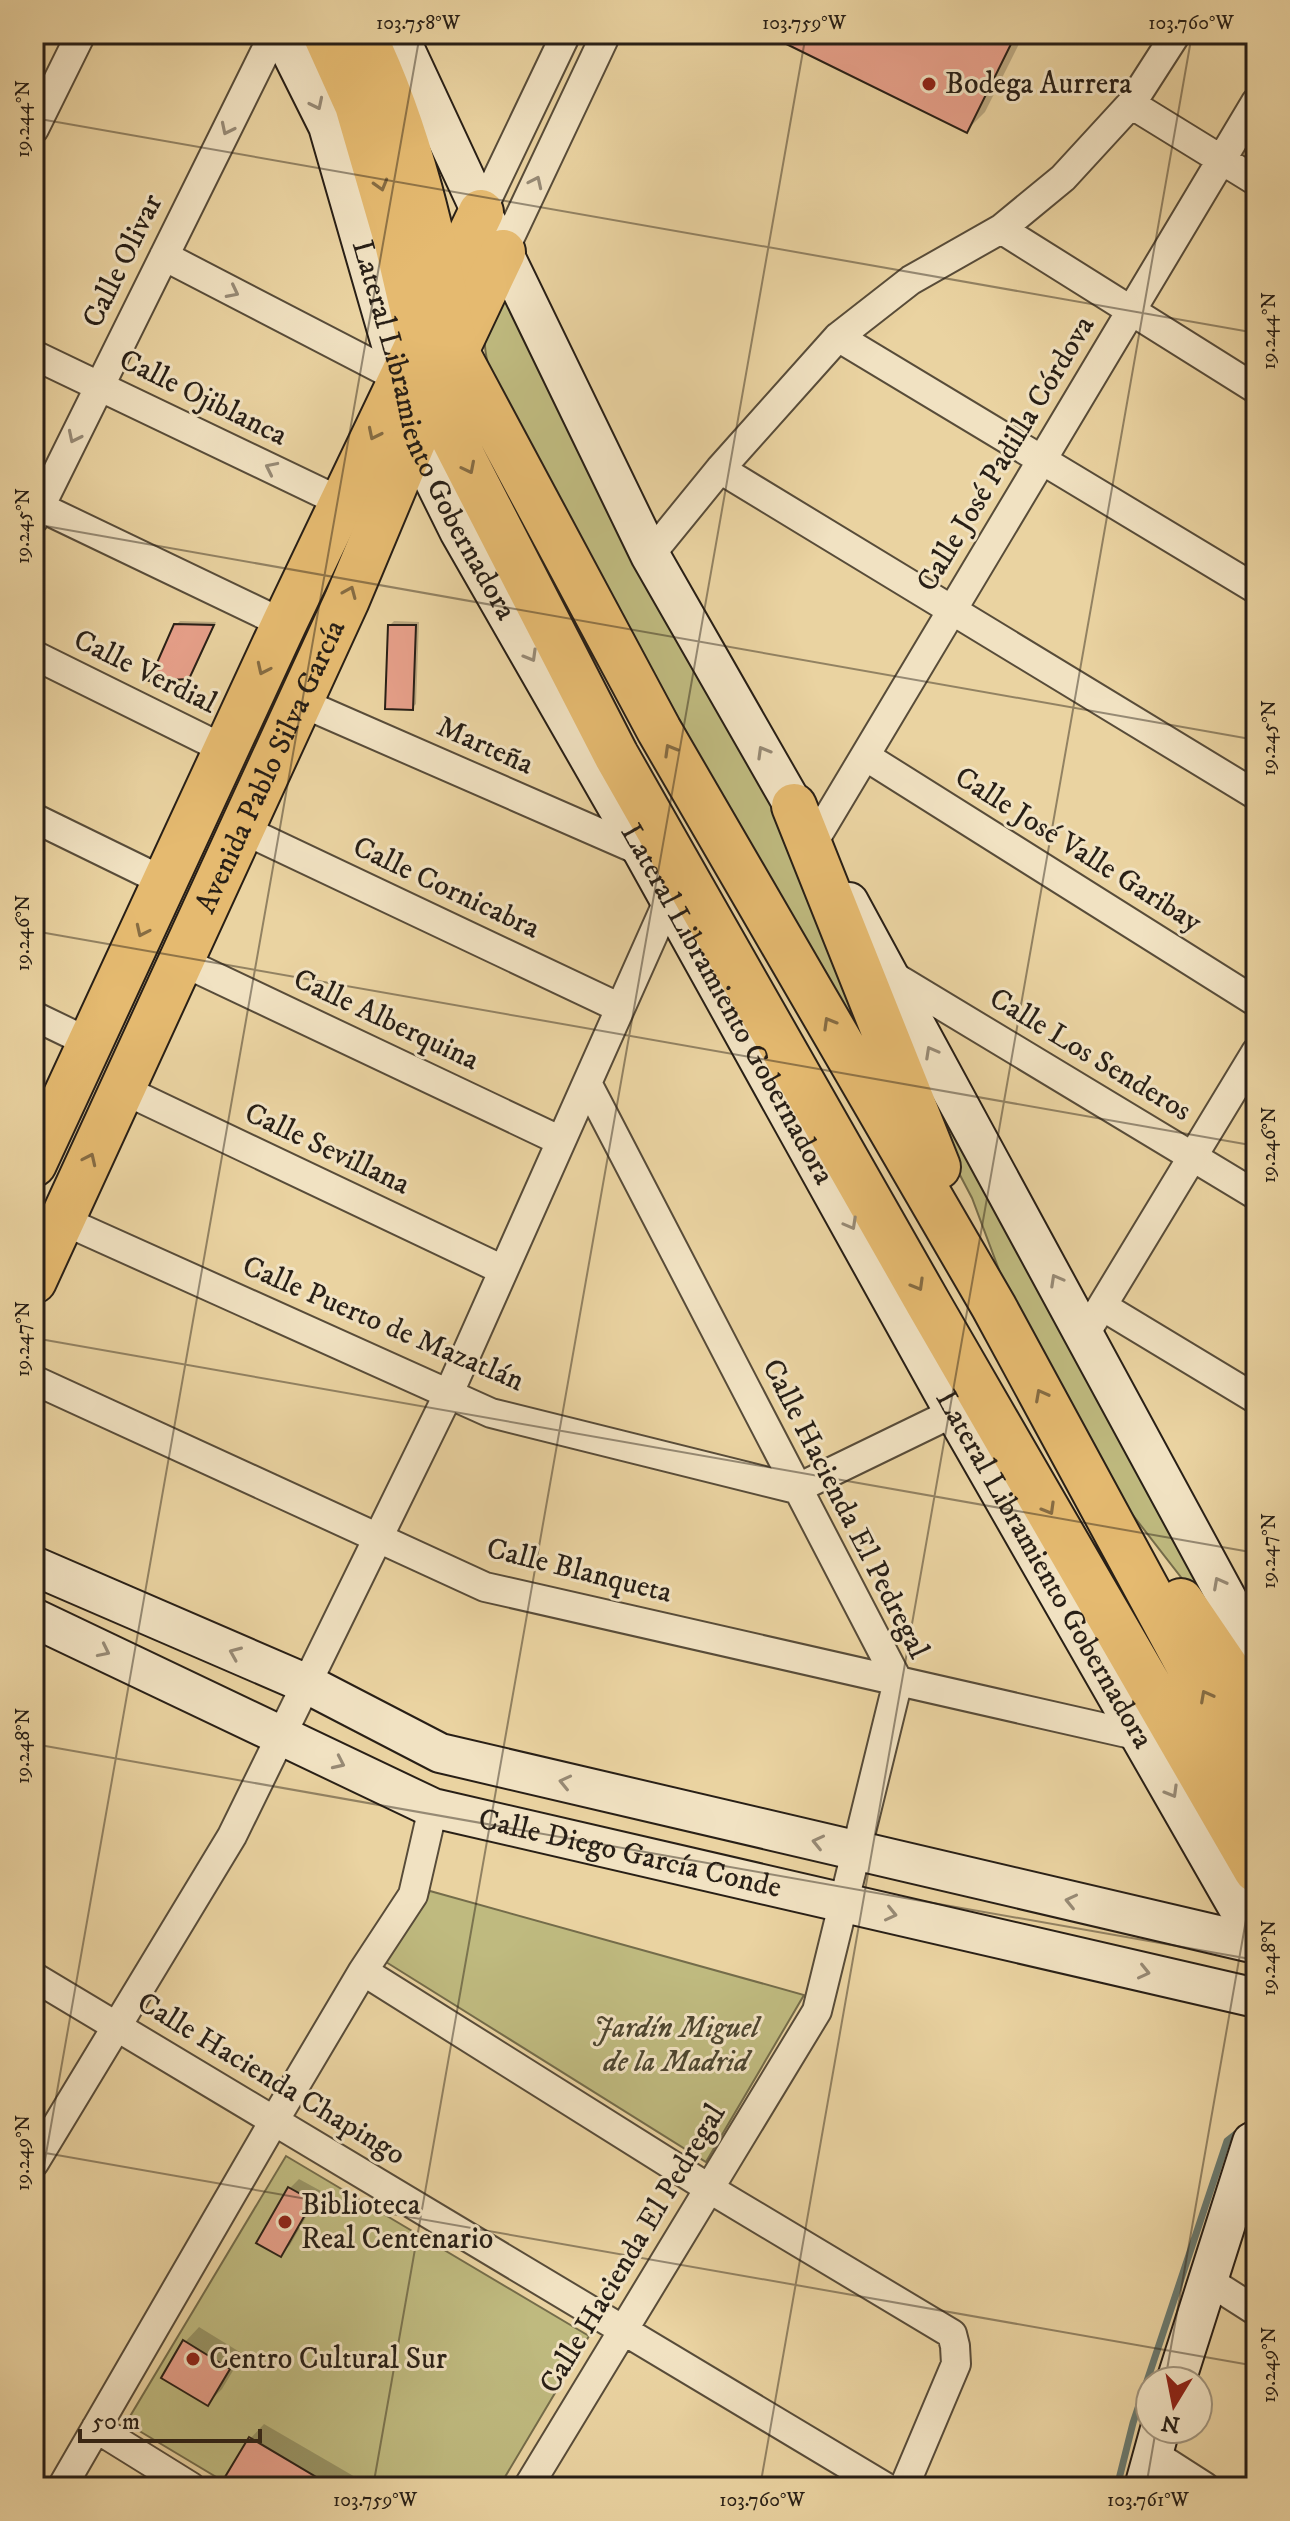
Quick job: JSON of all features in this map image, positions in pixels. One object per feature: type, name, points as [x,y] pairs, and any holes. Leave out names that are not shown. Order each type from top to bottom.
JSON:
[{"type":"main road","points":[[325,34],[357,105],[397,243],[427,368],[616,755],[969,1405],[1256,1870]]},
{"type":"main road","points":[[363,34],[377,63],[411,158],[444,288]]},
{"type":"main road","name":"Avenida Pablo Silva García","points":[[34,1281],[347,600],[414,440],[444,288],[481,212]]},
{"type":"main road","name":"Avenida Pablo Silva García","points":[[34,1164],[341,502],[503,252]]},
{"type":"main road","points":[[427,368],[659,730],[994,1307],[1256,1790]]},
{"type":"main road","points":[[804,824],[994,1307]]},
{"type":"main road","points":[[1103,1510],[1191,1612],[1256,1711]]},
{"type":"street","points":[[34,129],[81,34]]},
{"type":"street","name":"Calle Olivar","points":[[37,513],[274,34]]},
{"type":"street","name":"Lateral Libramiento Gobernadora","points":[[282,34],[328,126],[427,368]]},
{"type":"street","points":[[398,34],[481,212],[650,555],[888,973],[1093,1320],[1256,1652]]},
{"type":"street","points":[[481,212],[566,34]]},
{"type":"street","points":[[503,252],[606,34]]},
{"type":"street","points":[[650,555],[720,469],[838,337],[911,280],[1001,229],[1063,178],[1131,104],[1176,34]]},
{"type":"street","name":"Calle José Padilla Córdova","points":[[804,824],[865,756],[1256,102]]},
{"type":"street","points":[[1131,104],[1256,181]]},
{"type":"street","points":[[1001,229],[1256,389]]},
{"type":"street","points":[[164,256],[427,368]]},
{"type":"street","points":[[838,337],[1256,589]]},
{"type":"street","name":"Calle Ojiblanca","points":[[34,355],[341,502]]},
{"type":"street","name":"Lateral Libramiento Gobernadora","points":[[414,440],[459,531],[669,899],[969,1405],[1140,1736],[1256,1942]]},
{"type":"street","points":[[720,469],[1256,795]]},
{"type":"street","points":[[37,513],[284,624]]},
{"type":"street","name":"Calle Verdial","points":[[34,655],[226,750]]},
{"type":"street","name":"Marteña","points":[[300,702],[643,852]]},
{"type":"street","name":"Calle José Valle Garibay","points":[[865,756],[1256,1002]]},
{"type":"street","points":[[34,818],[165,882]]},
{"type":"street","name":"Calle Cornicabra","points":[[242,829],[620,1008]]},
{"type":"street","points":[[34,2163],[232,1836],[448,1395],[669,899]]},
{"type":"street","name":"Calle Alberquina","points":[[181,961],[561,1141]]},
{"type":"street","name":"Calle Los Senderos","points":[[888,973],[1256,1195]]},
{"type":"street","points":[[34,1016],[90,1043]]},
{"type":"street","points":[[1093,1320],[1256,1052]]},
{"type":"street","name":"Calle Hacienda El Pedregal","points":[[529,2487],[817,2011],[898,1681],[587,1083]]},
{"type":"street","name":"Calle Sevillana","points":[[122,1089],[503,1270]]},
{"type":"street","name":"Calle Puerto de Mazatlán","points":[[62,1220],[491,1413],[796,1489]]},
{"type":"street","points":[[1093,1320],[1256,1399]]},
{"type":"street","name":"Calle Blanqueta","points":[[34,1380],[485,1587],[1140,1736]]},
{"type":"street","points":[[796,1489],[969,1405]]},
{"type":"street","name":"Calle Diego García Conde","points":[[34,1566],[307,1684],[440,1753],[1256,1942]]},
{"type":"street","name":"Calle Diego García Conde","points":[[34,1618],[433,1808],[1256,1998]]},
{"type":"street","points":[[62,2487],[274,2121],[363,1971],[413,1895],[433,1808]]},
{"type":"street","points":[[363,1971],[710,2189],[952,2334],[956,2364],[904,2487]]},
{"type":"street","name":"Calle Hacienda Chapingo","points":[[34,1977],[885,2487]]},
{"type":"street","points":[[1181,2365],[1252,2142],[1256,2140]]},
{"type":"street","points":[[1209,2281],[1256,2311]]},
{"type":"street","points":[[96,2428],[191,2487]]},
{"type":"street","points":[[1152,2456],[1205,2487]]},
{"type":"green space","points":[[500,283],[785,817],[884,1086],[497,393],[487,361],[485,338]]},
{"type":"green space","points":[[924,1072],[1256,1674],[1087,1456],[1019,1323],[972,1198],[910,1080]]},
{"type":"green space","name":"Jardín Miguel de la Madrid","points":[[430,1891],[804,1995],[706,2162],[386,1962]]},
{"type":"green space","points":[[286,2156],[589,2336],[499,2487],[233,2487],[126,2423]]},
{"type":"building","name":"Bodega Aurrera","points":[[766,34],[1016,34],[967,133]]},
{"type":"building","points":[[174,624],[214,625],[189,679],[149,681]]},
{"type":"building","points":[[388,625],[416,625],[413,710],[385,709]]},
{"type":"building","name":"Biblioteca Real Centenario","points":[[288,2187],[313,2201],[281,2257],[256,2243]]},
{"type":"building","name":"Centro Cultural Sur","points":[[183,2340],[230,2369],[208,2406],[161,2378]]},
{"type":"building","points":[[249,2437],[333,2487],[243,2487],[225,2477]]},
{"type":"waterway","points":[[1117,2487],[1133,2423],[1227,2141],[1256,2118]]},
{"type":"place","name":"Bodega Aurrera","points":[[929,84]]},
{"type":"place","name":"Biblioteca Real Centenario","points":[[285,2222]]},
{"type":"place","name":"Centro Cultural Sur","points":[[193,2359]]}]
